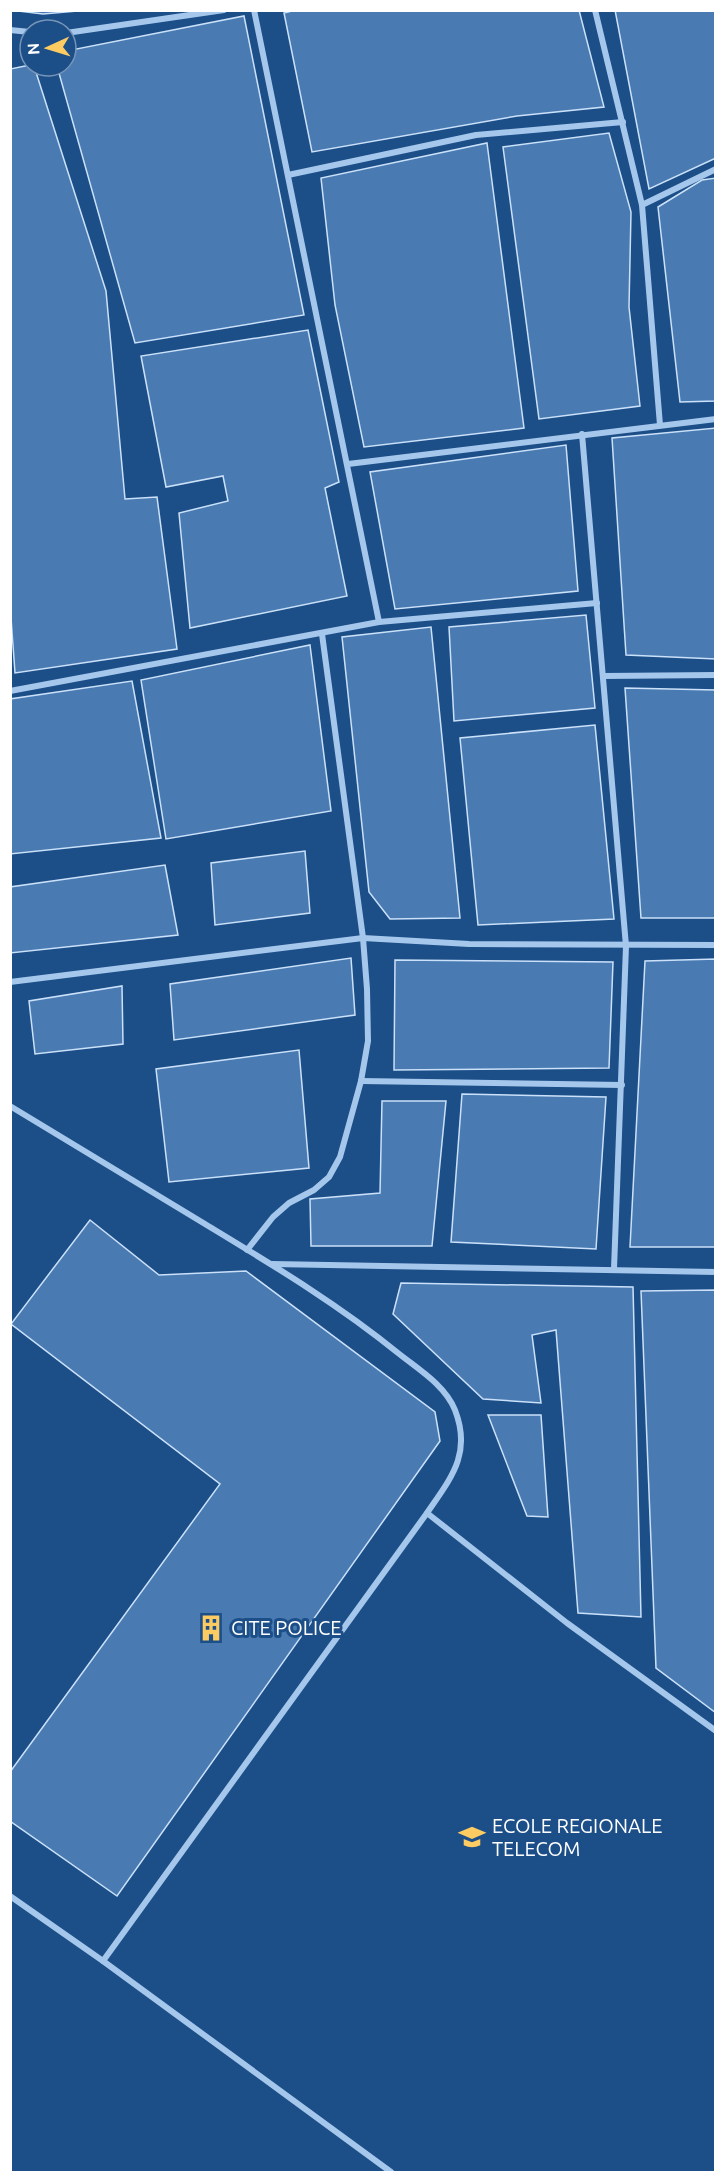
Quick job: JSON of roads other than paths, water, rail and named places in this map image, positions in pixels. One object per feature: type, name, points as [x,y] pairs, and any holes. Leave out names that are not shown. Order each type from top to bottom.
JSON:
[{"type":"street","points":[[78,31],[224,10]]},
{"type":"street","points":[[254,10],[379,622]]},
{"type":"street","points":[[595,10],[642,205],[660,425]]},
{"type":"street","points":[[288,174],[476,135],[623,122]]},
{"type":"street","points":[[642,205],[716,169]]},
{"type":"street","points":[[348,464],[716,419]]},
{"type":"street","points":[[582,434],[626,946],[614,1269]]},
{"type":"street","points":[[10,691],[379,622],[597,603]]},
{"type":"street","points":[[248,1250],[281,1210],[289,1203],[314,1190],[329,1177],[340,1156],[361,1081],[368,1041],[363,938],[322,634]]},
{"type":"street","points":[[603,676],[716,675]]},
{"type":"street","points":[[10,982],[363,938],[469,944],[716,945]]},
{"type":"street","points":[[361,1081],[622,1085]]},
{"type":"street","points":[[10,1107],[271,1264],[367,1328],[434,1382],[448,1397],[455,1409],[462,1434],[461,1456],[453,1475],[103,1961]]},
{"type":"street","points":[[271,1264],[716,1272]]},
{"type":"street","points":[[427,1513],[567,1623],[716,1731]]},
{"type":"street","points":[[10,1896],[103,1961],[391,2172]]},
{"type":"place","name":"CITE POLICE","points":[[211,1628]]},
{"type":"place","name":"ECOLE REGIONALE TELECOM","points":[[472,1837]]}]
